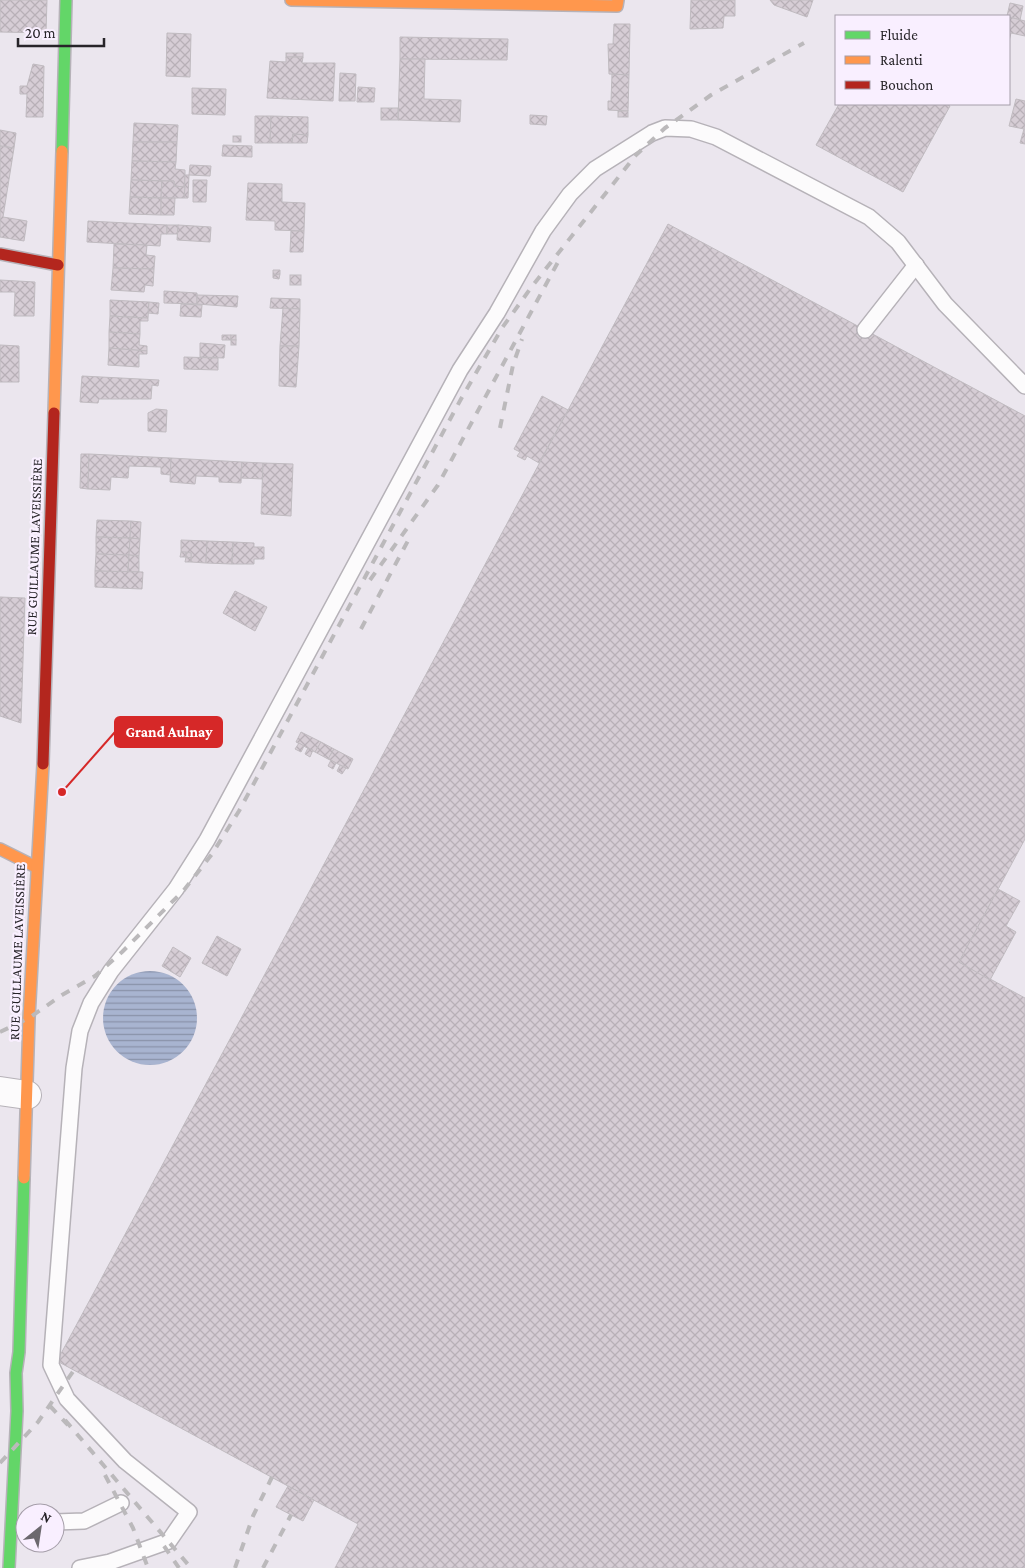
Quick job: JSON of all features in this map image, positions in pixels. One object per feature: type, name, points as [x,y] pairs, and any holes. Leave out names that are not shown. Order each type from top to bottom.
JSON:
[{"type":"street","name":"RUE GUILLAUME LAVEISSIÈRE","points":[[18,1503],[16,1373],[19,1352],[36,867],[43,772],[66,0]]},
{"type":"street","points":[[291,0],[617,6],[618,0]]},
{"type":"street","points":[[0,254],[58,266]]},
{"type":"street","points":[[0,849],[36,867]]},
{"type":"street","points":[[0,1091],[27,1095]]},
{"type":"street","name":"RUE GUILLAUME LAVEISSIÈRE","points":[[9,1568],[15,1539]]},
{"type":"lane","points":[[80,1568],[110,1562],[169,1541],[190,1512],[125,1461],[67,1399],[51,1365],[74,1068],[80,1031],[91,1003],[111,971],[176,889],[207,840],[460,370],[497,313],[543,231],[570,194],[595,169],[652,133],[665,128],[690,128],[716,137],[869,217],[898,242],[945,304],[1025,386]]},
{"type":"lane","points":[[864,330],[916,265]]},
{"type":"lane","points":[[0,1414],[17,1411]]},
{"type":"lane","points":[[65,1522],[84,1521],[121,1503]]},
{"type":"water","points":[[150,971],[168,975],[183,985],[193,1000],[197,1018],[193,1036],[183,1051],[168,1061],[150,1065],[132,1061],[117,1051],[107,1036],[103,1018],[107,1000],[117,985],[132,975]]},
{"type":"building","points":[[0,0],[47,0],[46,33],[0,32]]},
{"type":"building","points":[[691,0],[735,0],[735,16],[724,16],[723,28],[690,29]]},
{"type":"building","points":[[770,0],[813,0],[807,17],[774,5]]},
{"type":"building","points":[[1010,3],[1023,6],[1020,20],[1007,15]]},
{"type":"building","points":[[1010,17],[1025,21],[1025,36],[1011,33],[1010,37]]},
{"type":"building","points":[[614,24],[630,24],[629,75],[609,74],[608,44],[613,44]]},
{"type":"building","points":[[167,33],[191,34],[190,77],[166,76]]},
{"type":"building","points":[[400,37],[508,39],[507,60],[400,59]]},
{"type":"building","points":[[286,53],[303,53],[303,57],[286,57]]},
{"type":"building","points":[[286,57],[303,57],[302,63],[335,63],[333,101],[267,98],[270,61],[286,62]]},
{"type":"building","points":[[400,59],[425,59],[424,99],[461,100],[460,122],[398,120]]},
{"type":"building","points":[[33,64],[44,66],[43,117],[26,117],[27,94],[20,94],[20,86],[27,86]]},
{"type":"building","points":[[340,73],[356,74],[355,101],[339,101]]},
{"type":"building","points":[[612,74],[629,75],[628,111],[608,110],[608,101],[611,101]]},
{"type":"building","points":[[358,87],[375,88],[374,102],[357,102]]},
{"type":"building","points":[[192,88],[226,89],[225,115],[192,114]]},
{"type":"building","points":[[1016,99],[1025,101],[1025,144],[1020,143],[1024,129],[1009,126]]},
{"type":"building","points":[[838,105],[950,106],[903,192],[816,145]]},
{"type":"building","points":[[381,108],[398,108],[398,120],[381,120]]},
{"type":"building","points":[[618,111],[628,111],[628,117],[618,117]]},
{"type":"building","points":[[530,115],[547,116],[546,125],[530,124]]},
{"type":"building","points":[[255,116],[271,116],[270,143],[255,143]]},
{"type":"building","points":[[271,116],[308,117],[308,135],[293,134],[292,143],[270,143]]},
{"type":"building","points":[[134,123],[178,125],[177,142],[133,142]]},
{"type":"building","points":[[0,130],[16,133],[14,148],[0,146]]},
{"type":"building","points":[[293,134],[308,135],[307,143],[292,143]]},
{"type":"building","points":[[233,136],[241,136],[241,142],[233,142]]},
{"type":"building","points":[[133,142],[177,142],[176,162],[132,161]]},
{"type":"building","points":[[223,145],[252,146],[252,157],[222,156]]},
{"type":"building","points":[[0,146],[14,148],[3,217],[27,221],[24,241],[0,237]]},
{"type":"building","points":[[132,161],[176,162],[175,169],[185,170],[185,187],[174,186],[174,181],[131,180]]},
{"type":"building","points":[[190,165],[211,166],[210,176],[189,175]]},
{"type":"building","points":[[185,175],[189,175],[188,198],[184,198]]},
{"type":"building","points":[[131,180],[162,181],[161,198],[130,197]]},
{"type":"building","points":[[193,180],[207,180],[206,202],[193,202]]},
{"type":"building","points":[[162,181],[174,181],[174,186],[185,187],[184,198],[161,198]]},
{"type":"building","points":[[248,183],[282,184],[282,202],[305,203],[304,231],[275,230],[275,221],[246,220]]},
{"type":"building","points":[[130,197],[161,198],[161,215],[129,214]]},
{"type":"building","points":[[161,198],[175,198],[174,215],[161,215]]},
{"type":"building","points":[[88,221],[167,225],[167,234],[161,234],[160,246],[87,242]]},
{"type":"building","points":[[668,224],[1025,416],[1025,839],[959,962],[1025,998],[1025,1568],[335,1568],[358,1524],[57,1361]]},
{"type":"building","points":[[167,225],[178,225],[178,234],[167,234]]},
{"type":"building","points":[[178,225],[211,227],[210,242],[177,240]]},
{"type":"building","points":[[291,231],[304,231],[303,252],[290,252]]},
{"type":"building","points":[[114,244],[147,245],[146,255],[155,256],[154,269],[113,268]]},
{"type":"building","points":[[113,268],[154,269],[153,286],[145,285],[144,292],[111,290]]},
{"type":"building","points":[[273,270],[280,270],[280,274],[273,275]]},
{"type":"building","points":[[280,274],[279,279],[273,278],[273,275]]},
{"type":"building","points":[[290,275],[301,275],[301,285],[290,285]]},
{"type":"building","points":[[0,280],[35,282],[34,316],[14,316],[15,292],[0,292]]},
{"type":"building","points":[[164,291],[197,293],[197,304],[164,303]]},
{"type":"building","points":[[197,295],[238,296],[237,307],[197,304]]},
{"type":"building","points":[[271,298],[300,299],[300,309],[270,308]]},
{"type":"building","points":[[110,300],[149,302],[148,318],[110,316]]},
{"type":"building","points":[[149,302],[159,303],[158,314],[148,313]]},
{"type":"building","points":[[181,304],[202,305],[201,317],[180,316]]},
{"type":"building","points":[[283,308],[300,309],[299,346],[280,346]]},
{"type":"building","points":[[110,316],[148,318],[148,321],[140,321],[140,334],[109,332]]},
{"type":"building","points":[[109,332],[140,334],[139,345],[147,346],[147,351],[109,348]]},
{"type":"building","points":[[222,335],[227,335],[226,340],[222,340]]},
{"type":"building","points":[[227,335],[231,335],[231,340],[226,340]]},
{"type":"building","points":[[231,335],[236,335],[236,340],[231,340]]},
{"type":"building","points":[[231,340],[236,340],[236,345],[231,345]]},
{"type":"building","points":[[200,343],[225,345],[224,358],[200,357]]},
{"type":"building","points":[[0,345],[19,346],[19,382],[0,382]]},
{"type":"building","points":[[280,346],[299,346],[296,387],[279,386]]},
{"type":"building","points":[[109,348],[147,351],[147,354],[139,354],[139,367],[108,365]]},
{"type":"building","points":[[184,357],[218,358],[218,370],[184,369]]},
{"type":"building","points":[[82,376],[159,380],[158,386],[152,385],[151,399],[99,399],[98,403],[80,402]]},
{"type":"building","points":[[542,396],[568,410],[539,463],[527,456],[525,460],[517,456],[520,452],[514,449]]},
{"type":"building","points":[[156,409],[167,410],[166,432],[148,431],[148,413]]},
{"type":"building","points":[[81,454],[89,454],[88,489],[80,488]]},
{"type":"building","points":[[89,454],[171,458],[171,475],[161,474],[161,467],[129,466],[128,478],[111,477],[110,490],[88,489]]},
{"type":"building","points":[[171,458],[242,462],[241,483],[219,482],[219,477],[196,476],[195,484],[170,482]]},
{"type":"building","points":[[242,462],[263,463],[263,479],[241,478]]},
{"type":"building","points":[[263,463],[293,464],[291,516],[261,514]]},
{"type":"building","points":[[97,520],[131,521],[130,538],[96,537]]},
{"type":"building","points":[[131,521],[141,522],[140,539],[130,538]]},
{"type":"building","points":[[96,537],[130,538],[129,555],[96,554]]},
{"type":"building","points":[[130,538],[140,539],[139,556],[129,555]]},
{"type":"building","points":[[181,540],[207,541],[206,563],[191,562],[191,553],[181,552]]},
{"type":"building","points":[[207,541],[233,542],[232,564],[206,563]]},
{"type":"building","points":[[233,542],[254,543],[254,547],[264,547],[264,559],[254,559],[254,564],[232,564]]},
{"type":"building","points":[[181,552],[186,552],[186,557],[180,557]]},
{"type":"building","points":[[186,552],[191,553],[191,558],[186,557]]},
{"type":"building","points":[[96,554],[129,555],[128,572],[95,571]]},
{"type":"building","points":[[129,555],[139,556],[139,572],[128,572]]},
{"type":"building","points":[[186,557],[191,558],[191,562],[185,562]]},
{"type":"building","points":[[95,571],[143,572],[142,589],[95,587]]},
{"type":"building","points":[[235,591],[267,607],[255,631],[223,613]]},
{"type":"building","points":[[0,597],[25,598],[21,723],[0,716]]},
{"type":"building","points":[[301,732],[321,742],[315,752],[296,742]]},
{"type":"building","points":[[321,742],[334,749],[328,759],[315,752]]},
{"type":"building","points":[[299,743],[304,746],[301,752],[295,749]]},
{"type":"building","points":[[308,748],[313,750],[310,757],[305,754]]},
{"type":"building","points":[[334,749],[353,759],[348,769],[328,759]]},
{"type":"building","points":[[331,760],[336,763],[333,769],[328,766]]},
{"type":"building","points":[[340,765],[346,768],[342,774],[337,771]]},
{"type":"building","points":[[998,889],[1020,901],[1006,926],[1016,932],[990,980],[959,962]]},
{"type":"building","points":[[217,936],[241,949],[227,976],[202,963]]},
{"type":"building","points":[[173,947],[191,958],[180,977],[162,966]]},
{"type":"building","points":[[288,1486],[314,1500],[303,1521],[276,1507]]},
{"type":"railway","points":[[0,1032],[29,1018],[62,995],[95,976],[122,952],[184,890],[212,854],[239,811],[461,399],[502,328],[533,285],[636,155],[665,128],[711,95],[804,43]]},
{"type":"railway","points":[[370,580],[438,485],[558,262]]},
{"type":"railway","points":[[500,428],[513,365],[522,339]]},
{"type":"railway","points":[[361,629],[411,535]]},
{"type":"railway","points":[[0,1463],[38,1422],[74,1370]]},
{"type":"railway","points":[[50,1406],[68,1425]]},
{"type":"railway","points":[[65,1420],[191,1568]]},
{"type":"railway","points":[[105,1475],[133,1528],[148,1568]]},
{"type":"railway","points":[[235,1568],[253,1516],[272,1477]]},
{"type":"railway","points":[[263,1568],[291,1515]]},
{"type":"railway","points":[[164,1546],[179,1568]]},
{"type":"traffic: fast","points":[[62,151],[66,0]]},
{"type":"traffic: fast","points":[[9,1568],[17,1411],[16,1373],[19,1352],[24,1178]]},
{"type":"traffic: slow","points":[[291,0],[617,6],[618,0]]},
{"type":"traffic: slow","points":[[54,413],[62,151]]},
{"type":"traffic: slow","points":[[24,1178],[29,1018],[43,764]]},
{"type":"traffic: slow","points":[[0,849],[36,867]]},
{"type":"traffic: jam","points":[[0,254],[58,265]]},
{"type":"traffic: jam","points":[[43,764],[54,413]]},
{"type":"place","name":"Grand Aulnay","points":[[62,792]]}]
